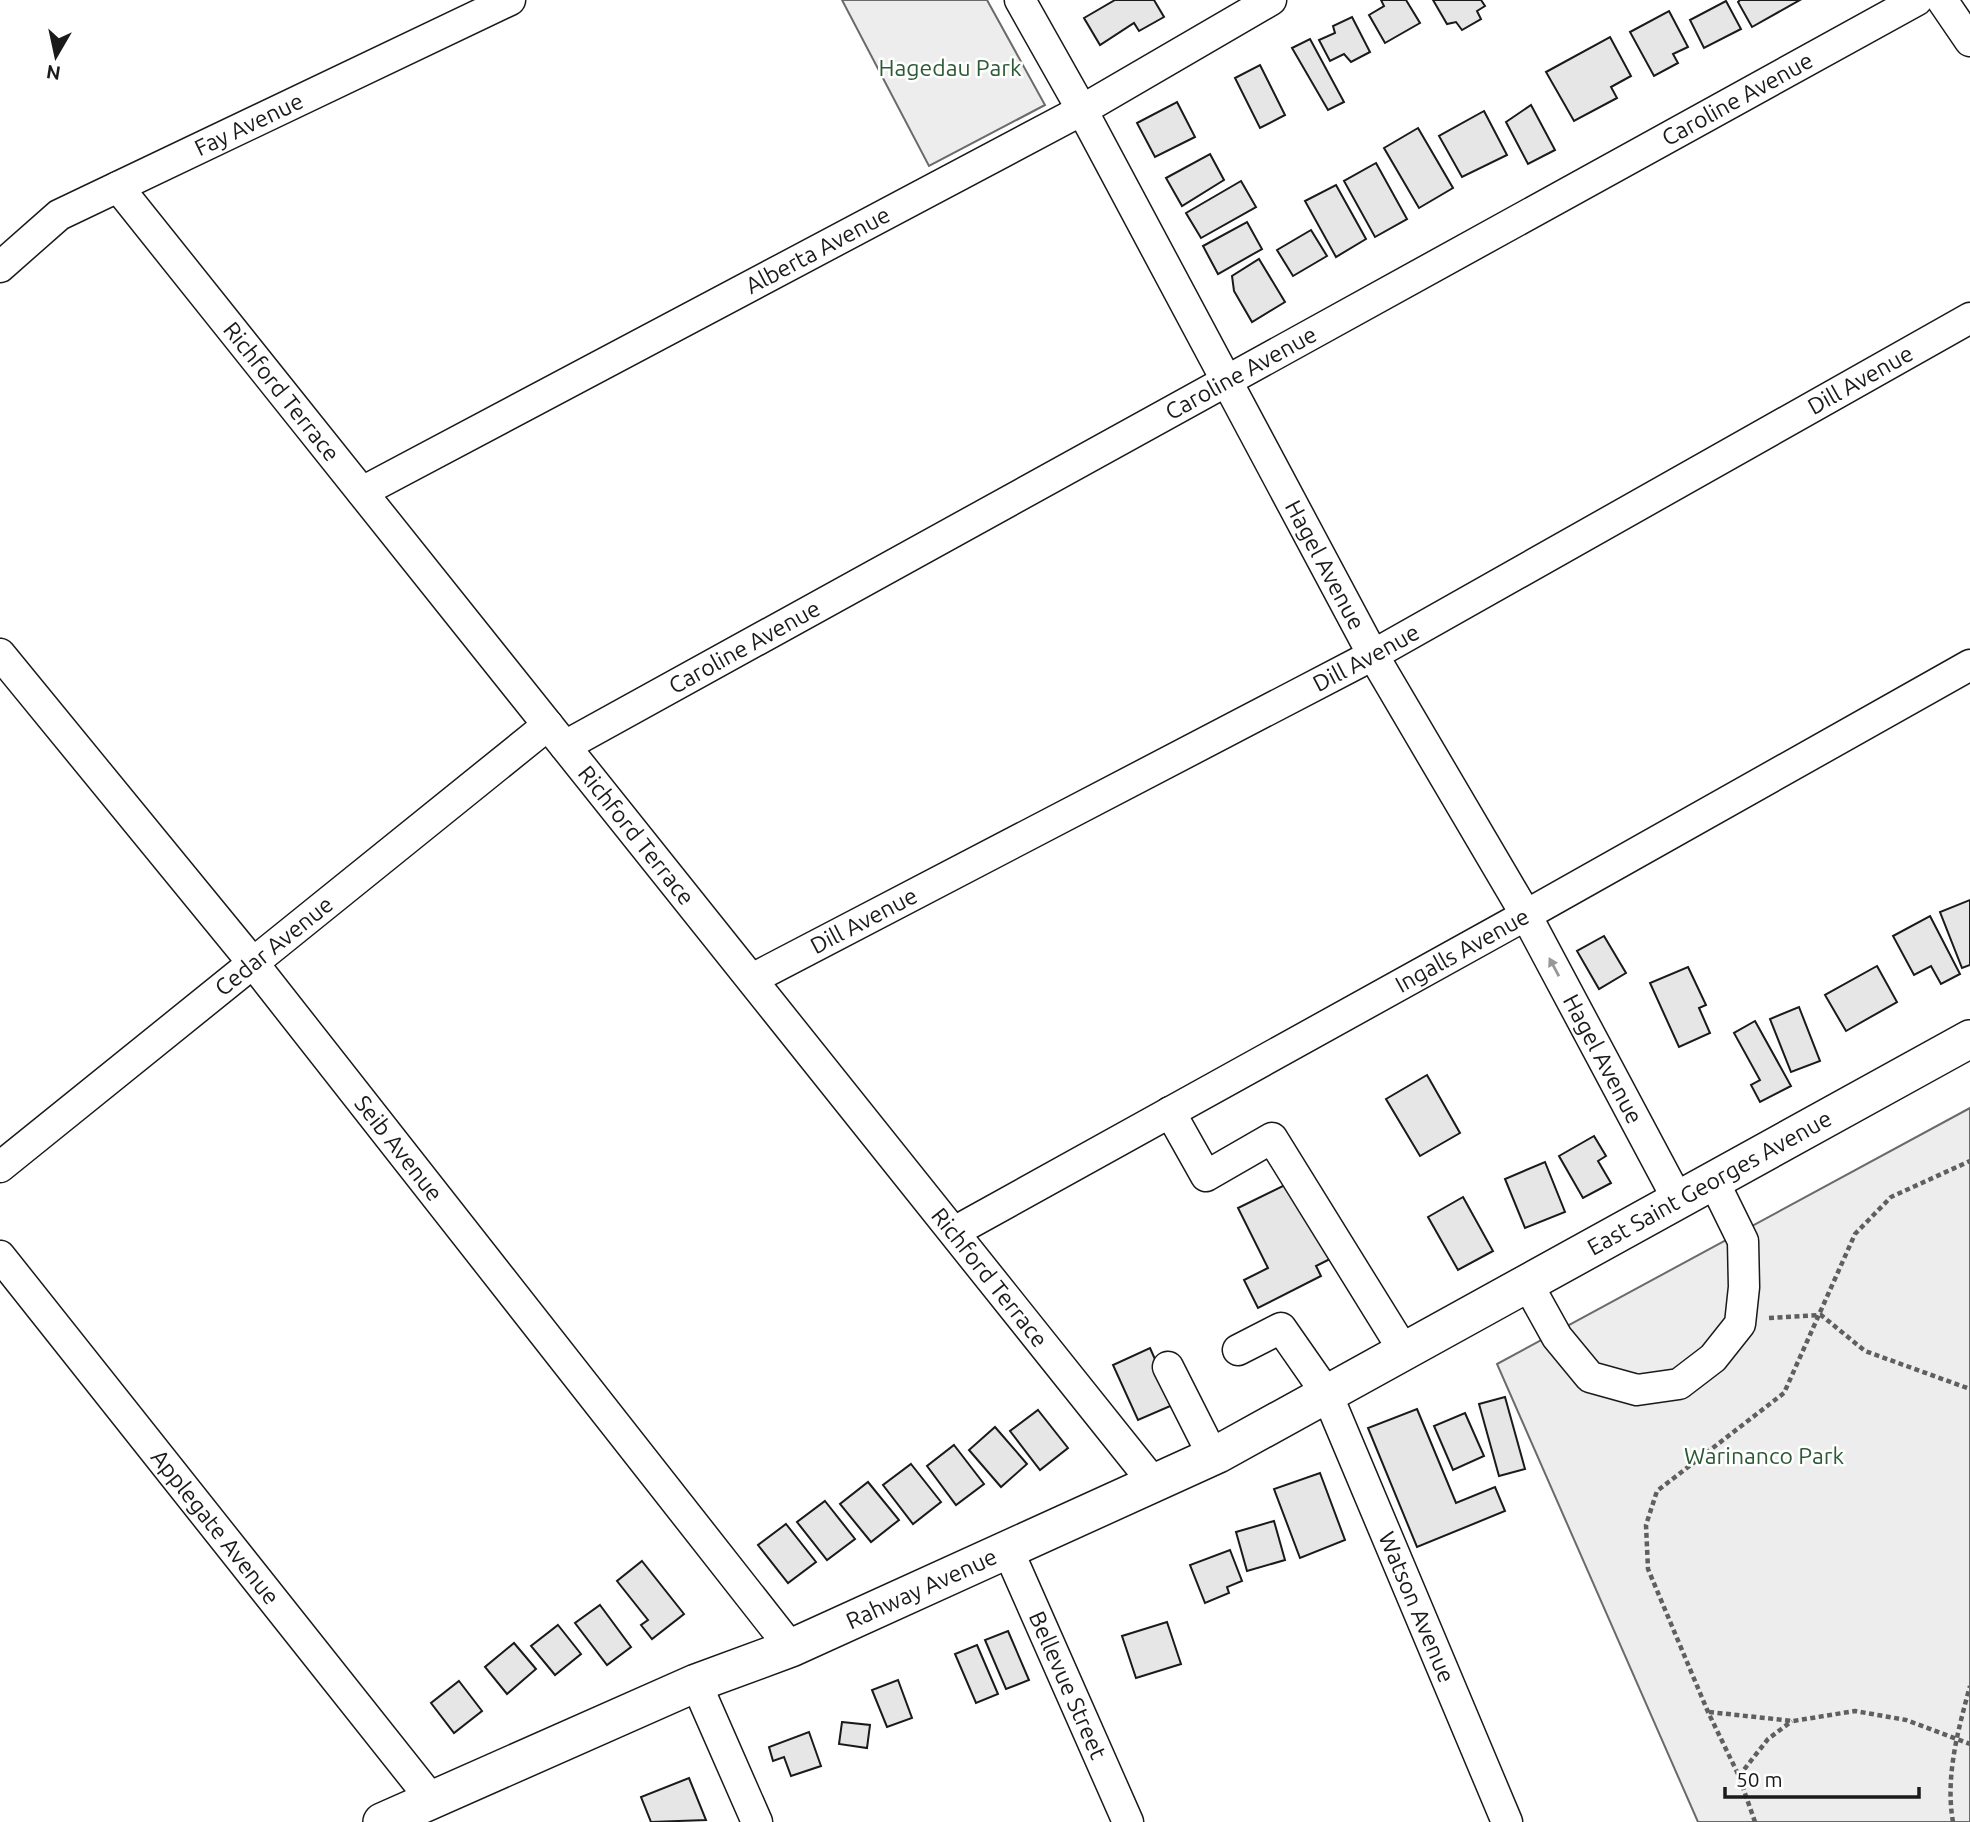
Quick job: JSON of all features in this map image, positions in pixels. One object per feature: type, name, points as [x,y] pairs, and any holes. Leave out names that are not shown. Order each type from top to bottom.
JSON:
[{"type":"main road","name":"East Saint Georges Avenue","points":[[1450,1328],[1970,1039]]},
{"type":"main road","name":"Rahway Avenue","points":[[388,1821],[696,1683],[791,1647],[1213,1456],[1450,1328]]},
{"type":"street","name":"Fay Avenue","points":[[0,267],[59,215],[510,0]]},
{"type":"street","name":"Hagel Avenue","points":[[1020,0],[1082,110],[1373,656],[1526,915],[1678,1200]]},
{"type":"street","name":"Alberta Avenue","points":[[362,492],[1082,110],[1271,0]]},
{"type":"street","name":"Caroline Avenue","points":[[557,736],[1227,381],[1917,0]]},
{"type":"street","points":[[1942,0],[1970,41]]},
{"type":"street","name":"Richford Terrace","points":[[118,187],[1153,1482]]},
{"type":"street","name":"Dill Avenue","points":[[752,979],[1373,656],[1970,318]]},
{"type":"street","name":"Seib Avenue","points":[[0,654],[253,963],[791,1647]]},
{"type":"street","name":"Ingalls Avenue","points":[[954,1232],[1970,665]]},
{"type":"street","name":"Cedar Avenue","points":[[0,1167],[253,963],[557,736]]},
{"type":"street","points":[[1170,1112],[1206,1176],[1272,1138],[1404,1351]]},
{"type":"street","points":[[1527,1283],[1558,1337],[1590,1377],[1637,1390],[1679,1384],[1713,1358],[1740,1324],[1744,1287],[1743,1241],[1713,1180]]},
{"type":"street","name":"Applegate Avenue","points":[[0,1256],[432,1800]]},
{"type":"street","name":"Watson Avenue","points":[[1238,1350],[1281,1328],[1327,1394],[1507,1822]]},
{"type":"street","points":[[1168,1367],[1213,1456]]},
{"type":"street","name":"Bellevue Street","points":[[1007,1548],[1129,1822]]},
{"type":"street","points":[[696,1683],[757,1822]]},
{"type":"path","points":[[1755,1822],[1739,1776],[1648,1569],[1646,1525],[1657,1491],[1784,1393],[1855,1234],[1891,1198],[1970,1161]]},
{"type":"path","points":[[1740,1324],[1821,1315],[1865,1351],[1970,1389]]},
{"type":"path","points":[[1953,1822],[1950,1804],[1956,1738],[1970,1686]]},
{"type":"path","points":[[1709,1712],[1793,1721],[1854,1711],[1906,1720],[1970,1744]]},
{"type":"path","points":[[1739,1776],[1768,1739],[1793,1721]]},
{"type":"shaded area","name":"Hagedau Park","points":[[842,0],[987,0],[1045,105],[929,166]]},
{"type":"shaded area","name":"Warinanco Park","points":[[1970,1108],[1970,1822],[1698,1822],[1497,1364]]},
{"type":"building","points":[[1115,0],[1154,0],[1164,17],[1139,31],[1134,23],[1100,45],[1084,18]]},
{"type":"building","points":[[1381,0],[1406,0],[1420,23],[1385,43],[1369,15],[1384,6]]},
{"type":"building","points":[[1433,0],[1481,0],[1485,6],[1477,11],[1481,19],[1462,30],[1456,22],[1447,24]]},
{"type":"building","points":[[1800,0],[1752,27],[1738,2]]},
{"type":"building","points":[[1726,1],[1741,29],[1704,48],[1690,20]]},
{"type":"building","points":[[1669,11],[1688,47],[1673,54],[1678,63],[1654,76],[1630,32]]},
{"type":"building","points":[[1352,17],[1370,52],[1351,62],[1344,54],[1330,61],[1319,40],[1335,33],[1333,26]]},
{"type":"building","points":[[1610,37],[1631,76],[1611,87],[1617,98],[1574,121],[1546,72]]},
{"type":"building","points":[[1310,39],[1344,102],[1328,110],[1292,48]]},
{"type":"building","points":[[1260,65],[1285,115],[1260,128],[1235,78]]},
{"type":"building","points":[[1177,102],[1195,137],[1155,157],[1137,123]]},
{"type":"building","points":[[1531,105],[1555,150],[1528,164],[1506,122]]},
{"type":"building","points":[[1484,111],[1507,155],[1462,177],[1439,136]]},
{"type":"building","points":[[1418,128],[1453,188],[1419,208],[1384,148]]},
{"type":"building","points":[[1210,154],[1224,180],[1182,206],[1166,178]]},
{"type":"building","points":[[1376,163],[1407,219],[1375,237],[1344,181]]},
{"type":"building","points":[[1241,181],[1256,207],[1201,238],[1186,213]]},
{"type":"building","points":[[1336,185],[1366,239],[1336,257],[1305,201]]},
{"type":"building","points":[[1247,222],[1262,249],[1218,274],[1203,246]]},
{"type":"building","points":[[1311,230],[1327,256],[1293,276],[1277,250]]},
{"type":"building","points":[[1259,259],[1285,302],[1252,322],[1234,291],[1232,276]]},
{"type":"building","points":[[1970,900],[1970,965],[1962,968],[1940,912]]},
{"type":"building","points":[[1930,916],[1960,974],[1941,984],[1931,966],[1914,975],[1893,936]]},
{"type":"building","points":[[1604,936],[1626,973],[1599,989],[1577,951]]},
{"type":"building","points":[[1877,966],[1897,1002],[1846,1031],[1825,995]]},
{"type":"building","points":[[1688,967],[1706,1005],[1699,1008],[1710,1033],[1679,1047],[1650,983]]},
{"type":"building","points":[[1799,1007],[1820,1061],[1791,1072],[1770,1019]]},
{"type":"building","points":[[1755,1021],[1791,1086],[1760,1102],[1751,1085],[1760,1080],[1734,1033]]},
{"type":"building","points":[[1427,1075],[1460,1133],[1420,1156],[1386,1099]]},
{"type":"building","points":[[1594,1136],[1606,1156],[1598,1161],[1611,1183],[1583,1198],[1559,1156]]},
{"type":"building","points":[[1545,1162],[1565,1212],[1525,1228],[1505,1179]]},
{"type":"building","points":[[1293,1181],[1332,1258],[1316,1266],[1321,1276],[1258,1308],[1244,1280],[1268,1268],[1238,1208]]},
{"type":"building","points":[[1463,1197],[1493,1251],[1458,1270],[1428,1217]]},
{"type":"building","points":[[1150,1348],[1175,1404],[1138,1420],[1113,1365]]},
{"type":"building","points":[[1505,1397],[1525,1469],[1499,1476],[1479,1404]]},
{"type":"building","points":[[1417,1409],[1456,1503],[1495,1487],[1505,1511],[1417,1547],[1368,1428]]},
{"type":"building","points":[[1038,1410],[1068,1448],[1040,1470],[1010,1431]]},
{"type":"building","points":[[1465,1413],[1484,1456],[1453,1470],[1434,1426]]},
{"type":"building","points":[[995,1427],[1027,1464],[1001,1487],[969,1450]]},
{"type":"building","points":[[954,1445],[984,1484],[956,1505],[927,1466]]},
{"type":"building","points":[[911,1464],[941,1502],[913,1524],[883,1485]]},
{"type":"building","points":[[1320,1473],[1345,1540],[1300,1558],[1274,1489]]},
{"type":"building","points":[[868,1482],[899,1520],[871,1542],[840,1504]]},
{"type":"building","points":[[825,1501],[855,1539],[827,1560],[797,1522]]},
{"type":"building","points":[[1274,1521],[1285,1560],[1247,1571],[1236,1532]]},
{"type":"building","points":[[786,1524],[816,1562],[788,1583],[758,1545]]},
{"type":"building","points":[[1230,1550],[1242,1581],[1227,1587],[1229,1593],[1205,1603],[1190,1565]]},
{"type":"building","points":[[642,1561],[684,1614],[652,1639],[641,1625],[648,1620],[617,1581]]},
{"type":"building","points":[[600,1605],[631,1647],[607,1665],[575,1623]]},
{"type":"building","points":[[1167,1622],[1181,1664],[1136,1678],[1122,1636]]},
{"type":"building","points":[[558,1625],[581,1654],[555,1675],[531,1646]]},
{"type":"building","points":[[1008,1631],[1029,1680],[1006,1689],[985,1640]]},
{"type":"building","points":[[514,1643],[536,1669],[507,1694],[485,1667]]},
{"type":"building","points":[[977,1645],[998,1694],[976,1703],[955,1654]]},
{"type":"building","points":[[898,1680],[912,1718],[887,1727],[872,1690]]},
{"type":"building","points":[[459,1681],[482,1711],[454,1733],[431,1703]]},
{"type":"building","points":[[842,1722],[870,1725],[867,1748],[839,1744]]},
{"type":"building","points":[[809,1732],[821,1766],[791,1776],[784,1757],[773,1761],[769,1747]]},
{"type":"building","points":[[689,1778],[706,1820],[651,1822],[641,1797]]}]
